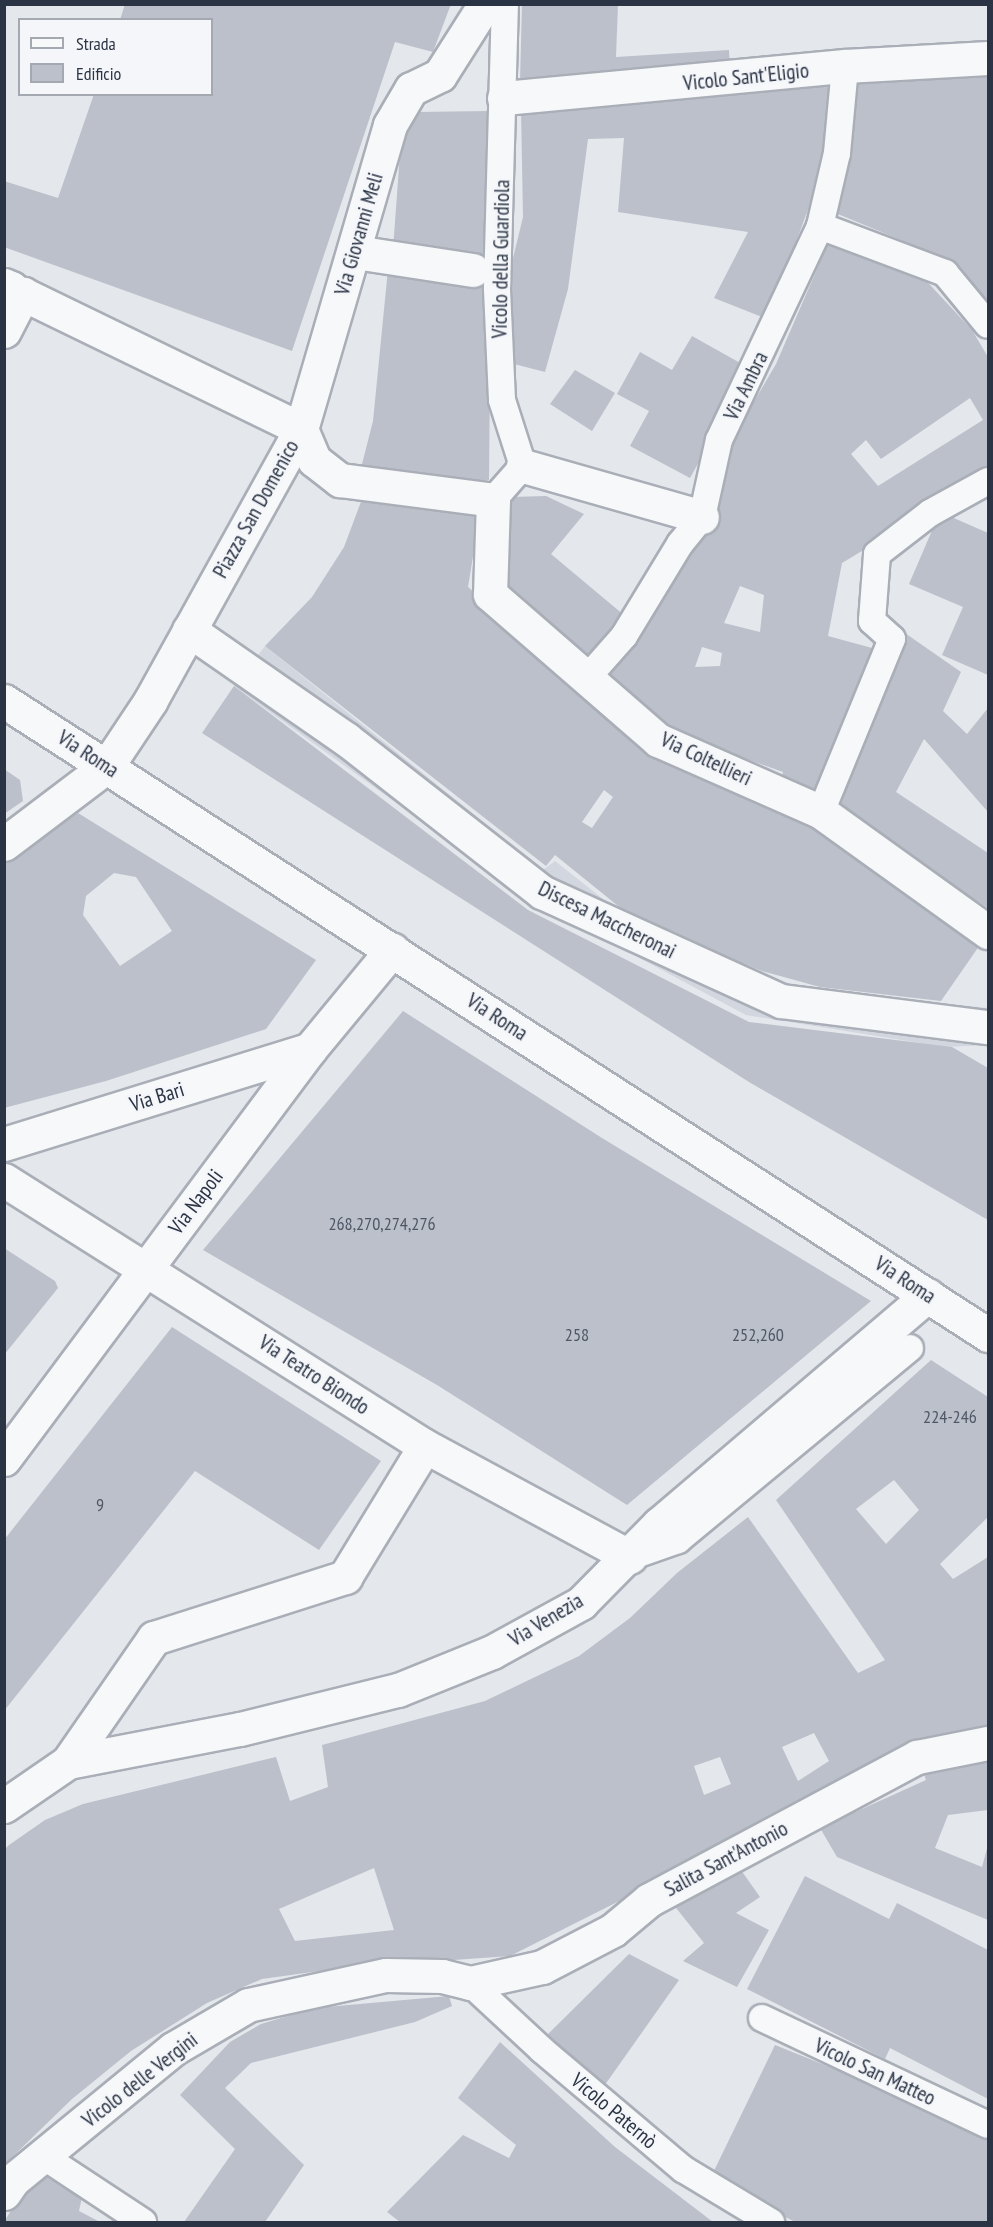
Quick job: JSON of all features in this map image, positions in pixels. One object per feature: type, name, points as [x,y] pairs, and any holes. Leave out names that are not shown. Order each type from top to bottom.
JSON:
[{"type":"street","name":"Via Giovanni Meli","points":[[300,429],[355,252],[390,124],[411,89],[440,75],[485,4]]},
{"type":"street","name":"Vicolo Sant'Eligio","points":[[504,98],[845,66],[988,58]]},
{"type":"street","points":[[355,252],[473,270]]},
{"type":"street","name":"Piazza San Domenico","points":[[4,331],[11,293],[300,429],[189,630],[107,766]]},
{"type":"street","points":[[300,429],[314,460],[340,480],[493,500]]},
{"type":"street","points":[[523,466],[702,517]]},
{"type":"street","name":"Via Coltellieri","points":[[493,500],[490,594],[658,740],[821,812],[988,932]]},
{"type":"street","name":"Discesa Maccheronai","points":[[189,630],[346,739],[542,892],[781,1001],[988,1027]]},
{"type":"street","name":"Via Roma","points":[[4,700],[988,1335]]},
{"type":"street","points":[[4,844],[107,766]]},
{"type":"street","name":"Via Napoli","points":[[4,1459],[310,1049],[392,950]]},
{"type":"street","name":"Via Bari","points":[[4,1144],[310,1049]]},
{"type":"street","name":"Via Teatro Biondo","points":[[4,1180],[147,1268],[425,1446],[630,1557]]},
{"type":"street","name":"Via Venezia","points":[[68,1761],[240,1729],[398,1690],[492,1652],[580,1603],[630,1557],[659,1524],[928,1295]]},
{"type":"street","name":"Via Venezia","points":[[4,1806],[68,1761],[154,1638],[345,1576],[425,1446]]},
{"type":"street","name":"Salita Sant'Antonio","points":[[470,1983],[542,1967],[613,1930],[649,1900],[917,1757],[988,1743]]},
{"type":"street","name":"Vicolo delle Vergini","points":[[4,2193],[13,2180],[173,2049],[248,2005],[386,1975],[442,1976],[470,1983]]},
{"type":"lane","name":"Vicolo della Guardiola","points":[[505,4],[497,288],[502,400],[523,466]]},
{"type":"lane","name":"Via Ambra","points":[[587,678],[624,636],[680,544],[702,517],[719,440],[820,226],[837,153],[845,66]]},
{"type":"lane","points":[[820,226],[945,273],[988,325]]},
{"type":"lane","points":[[493,500],[523,466]]},
{"type":"lane","points":[[821,812],[892,639],[873,621],[878,554],[930,513],[988,481]]},
{"type":"lane","points":[[630,1557],[678,1540],[910,1348]]},
{"type":"lane","name":"Vicolo Paternò","points":[[470,1983],[542,2050],[683,2169],[771,2223]]},
{"type":"lane","name":"Vicolo San Matteo","points":[[762,2018],[988,2126]]},
{"type":"lane","points":[[44,2156],[143,2223]]},
{"type":"shaded area","points":[[265,646],[543,870],[555,861],[627,918],[762,976],[819,992],[988,1008],[988,1045],[945,1047],[746,1015],[531,900],[234,686]]},
{"type":"building","points":[[125,4],[451,4],[433,52],[395,42],[292,351],[4,247],[4,181],[58,198],[93,96],[213,96],[213,18],[121,18]]},
{"type":"building","points":[[522,4],[618,4],[616,57],[729,50],[730,69],[520,82]]},
{"type":"building","points":[[988,73],[988,304],[947,259],[833,212],[852,80]]},
{"type":"building","points":[[832,84],[827,159],[767,319],[714,298],[748,232],[618,212],[624,138],[588,139],[568,289],[545,372],[506,362],[505,291],[523,217],[521,109]]},
{"type":"building","points":[[490,111],[483,265],[393,249],[401,140],[416,112]]},
{"type":"building","points":[[830,239],[919,273],[972,330],[988,357],[988,475],[842,563],[828,636],[872,648],[845,731],[813,792],[782,777],[783,772],[665,730],[595,674],[776,364]],"holes":[[[970,398],[983,420],[878,486],[851,454],[866,440],[881,459]],[[740,586],[764,595],[760,632],[724,623]],[[702,647],[722,653],[720,666],[695,667]]]},
{"type":"building","points":[[388,269],[485,279],[490,373],[489,480],[422,483],[360,472],[373,421]]},
{"type":"building","points":[[692,336],[751,369],[690,478],[630,446],[649,411],[617,394],[640,352],[672,370]]},
{"type":"building","points":[[575,370],[615,393],[592,431],[550,404]]},
{"type":"building","points":[[365,491],[481,508],[468,587],[647,742],[810,823],[984,939],[941,1001],[820,987],[762,971],[633,918],[555,855],[546,866],[265,646],[312,597],[344,547]],"holes":[[[604,790],[613,797],[592,828],[582,822]]]},
{"type":"building","points":[[546,496],[584,514],[551,554],[631,621],[595,666],[496,587],[510,497]]},
{"type":"building","points":[[940,512],[988,533],[988,675],[942,655],[963,607],[909,584]]},
{"type":"building","points":[[902,631],[961,672],[943,711],[967,734],[988,708],[988,812],[924,739],[896,792],[988,853],[988,908],[828,803]]},
{"type":"building","points":[[234,686],[528,910],[749,1022],[952,1047],[988,1068],[988,1220],[749,1082],[202,733]]},
{"type":"building","points":[[4,769],[20,780],[23,801],[4,814]]},
{"type":"building","points":[[78,813],[316,960],[266,1029],[106,1081],[4,1108],[4,864]],"holes":[[[114,873],[136,877],[172,931],[120,966],[83,915],[86,896]]]},
{"type":"building","points":[[403,1011],[602,1138],[871,1301],[627,1505],[437,1385],[203,1250]]},
{"type":"building","points":[[4,1248],[55,1281],[58,1288],[4,1355]]},
{"type":"building","points":[[172,1327],[381,1461],[319,1550],[195,1471],[4,1711],[4,1540]]},
{"type":"building","points":[[931,1360],[988,1397],[988,1517],[940,1564],[953,1579],[988,1557],[988,1732],[663,1879],[510,1956],[341,1968],[262,1979],[207,2003],[131,2051],[72,2099],[4,2165],[4,1850],[9,1845],[45,1820],[83,1804],[276,1757],[290,1801],[328,1787],[322,1745],[485,1701],[579,1656],[630,1618],[677,1573],[748,1517],[858,1673],[885,1660],[776,1500]],"holes":[[[894,1480],[919,1510],[886,1544],[856,1509]],[[814,1733],[829,1761],[798,1781],[782,1747]],[[720,1757],[731,1784],[704,1795],[694,1766]],[[374,1868],[394,1930],[295,1941],[279,1909]]]},
{"type":"building","points":[[988,1755],[988,1810],[948,1815],[935,1848],[982,1867],[988,1845],[988,1920],[837,1857],[820,1828],[926,1780],[924,1774]]},
{"type":"building","points":[[736,1863],[760,1897],[736,1913],[769,1930],[737,1987],[683,1961],[704,1943],[669,1899]]},
{"type":"building","points":[[805,1876],[889,1919],[897,1903],[988,1950],[988,2099],[890,2048],[885,2059],[747,1989]]},
{"type":"building","points":[[629,1954],[679,1980],[602,2089],[542,2040]]},
{"type":"building","points":[[449,1996],[452,2006],[415,2022],[251,2063],[225,2088],[304,2165],[265,2222],[184,2222],[235,2149],[180,2095],[230,2042],[261,2024],[315,2008]]},
{"type":"building","points":[[500,2042],[615,2147],[713,2222],[400,2222],[387,2212],[463,2135],[509,2158],[516,2145],[458,2098]]},
{"type":"building","points":[[775,2045],[988,2131],[988,2222],[795,2222],[711,2177]]},
{"type":"building","points":[[35,2171],[82,2197],[79,2211],[100,2222],[4,2222]]}]
